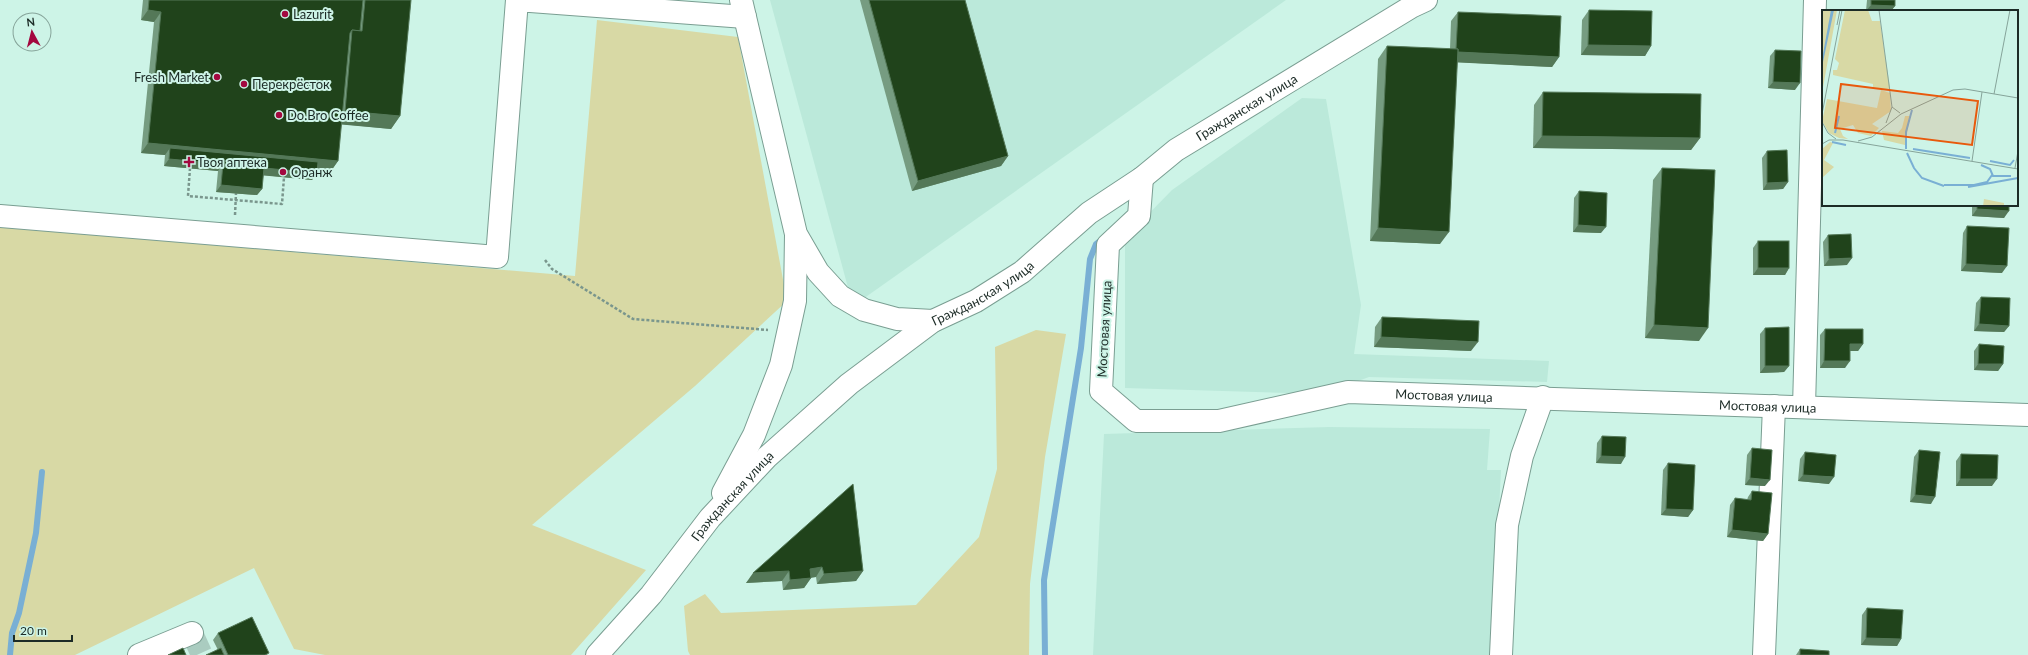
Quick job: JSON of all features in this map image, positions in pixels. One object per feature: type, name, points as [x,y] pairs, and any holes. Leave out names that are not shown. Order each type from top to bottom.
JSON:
[{"type":"street","points":[[0,216],[497,256],[517,0],[743,9],[796,234],[795,300],[781,365],[754,435],[710,518]]},
{"type":"street","name":"Гражданская улица","points":[[597,655],[651,595],[710,518],[767,457],[849,384],[932,321],[976,302],[1022,272],[1089,212],[1142,178],[1176,150],[1404,11],[1426,0]]},
{"type":"street","points":[[1804,407],[1815,0]]},
{"type":"street","name":"Мостовая улица","points":[[1142,178],[1139,216],[1108,245],[1101,391],[1136,421],[1219,421],[1348,392],[1543,397],[2028,415]]},
{"type":"street","points":[[796,234],[818,272],[840,296],[864,310],[897,319],[932,321]]},
{"type":"street","points":[[1500,655],[1507,525],[1522,456],[1543,397]]},
{"type":"street","points":[[1764,655],[1774,406]]},
{"type":"street","points":[[139,655],[192,633]]},
{"type":"path","points":[[190,168],[188,196],[282,204],[284,177]]},
{"type":"path","points":[[236,194],[236,200]]},
{"type":"path","points":[[545,260],[552,269],[633,319],[788,332]]},
{"type":"shaded area","points":[[770,0],[1286,0],[853,306]]},
{"type":"shaded area","points":[[597,20],[738,37],[787,301],[695,386],[532,525],[646,570],[571,655],[325,655],[294,649],[254,568],[75,655],[0,655],[0,227],[575,276]]},
{"type":"shaded area","points":[[1302,98],[1326,99],[1361,305],[1354,354],[1549,361],[1547,382],[1369,377],[1323,394],[1125,388],[1125,238],[1172,190]]},
{"type":"shaded area","points":[[1036,330],[1066,334],[1045,457],[1030,584],[1029,655],[690,655],[688,651],[684,606],[705,594],[721,613],[916,605],[979,537],[997,469],[995,347]]},
{"type":"shaded area","points":[[1329,427],[1490,429],[1487,470],[1501,470],[1492,655],[1093,655],[1104,434]]},
{"type":"building","name":"Перекрёсток","points":[[149,0],[363,0],[360,31],[352,30],[350,33],[338,161],[148,143],[161,12],[148,10]]},
{"type":"building","points":[[365,0],[411,0],[400,116],[345,111],[352,30],[362,31]]},
{"type":"building","points":[[869,0],[965,0],[1008,156],[918,181]]},
{"type":"building","points":[[1871,0],[1895,0],[1895,6],[1871,5]]},
{"type":"building","points":[[1589,10],[1652,11],[1651,46],[1588,45]]},
{"type":"building","points":[[1458,12],[1561,16],[1559,57],[1458,52],[1458,49],[1456,49]]},
{"type":"building","points":[[1387,46],[1458,49],[1449,232],[1378,228]]},
{"type":"building","points":[[1775,50],[1801,51],[1800,83],[1773,82]]},
{"type":"building","points":[[1543,92],[1701,94],[1700,138],[1542,136]]},
{"type":"building","points":[[170,148],[318,162],[317,173],[264,168],[262,189],[221,185],[223,164],[169,159]]},
{"type":"building","points":[[1787,150],[1788,182],[1767,183],[1767,151]]},
{"type":"building","points":[[1662,168],[1715,170],[1708,328],[1654,325]]},
{"type":"building","points":[[1579,191],[1607,193],[1606,227],[1578,225]]},
{"type":"building","points":[[1977,206],[2009,206],[2009,211],[1977,209]]},
{"type":"building","points":[[1967,226],[2009,228],[2007,266],[1966,264]]},
{"type":"building","points":[[1851,234],[1852,258],[1829,259],[1828,235]]},
{"type":"building","points":[[1758,241],[1789,241],[1789,268],[1758,268]]},
{"type":"building","points":[[1981,297],[2010,298],[2009,326],[1979,324]]},
{"type":"building","points":[[1382,317],[1479,321],[1478,342],[1381,337]]},
{"type":"building","points":[[1789,327],[1789,366],[1765,366],[1765,328]]},
{"type":"building","points":[[1825,329],[1863,329],[1863,344],[1850,344],[1850,361],[1824,361]]},
{"type":"building","points":[[1979,344],[2004,346],[2003,364],[1978,364]]},
{"type":"building","points":[[1602,436],[1626,437],[1625,457],[1601,456]]},
{"type":"building","points":[[1752,448],[1772,450],[1770,480],[1750,478]]},
{"type":"building","points":[[1919,450],[1940,452],[1935,497],[1915,495]]},
{"type":"building","points":[[1805,452],[1836,455],[1834,477],[1803,475]]},
{"type":"building","points":[[1961,454],[1998,455],[1997,479],[1960,479]]},
{"type":"building","points":[[1668,463],[1695,465],[1693,510],[1666,509]]},
{"type":"building","points":[[853,484],[863,571],[824,574],[822,567],[810,569],[811,578],[790,580],[789,571],[753,573]]},
{"type":"building","points":[[1752,491],[1772,493],[1768,534],[1732,530],[1735,498],[1751,500]]},
{"type":"building","points":[[1867,608],[1903,610],[1901,639],[1866,638]]},
{"type":"building","points":[[252,617],[269,653],[265,655],[228,655],[218,633]]},
{"type":"building","points":[[183,648],[186,655],[168,655]]},
{"type":"building","points":[[221,648],[224,655],[206,655]]},
{"type":"building","points":[[1800,649],[1829,651],[1829,655],[1800,655]]},
{"type":"waterway","points":[[1045,655],[1044,580],[1081,348],[1090,259],[1096,244],[1105,237]]},
{"type":"waterway","points":[[10,655],[12,633],[19,613],[36,533],[42,472]]},
{"type":"tunnel","points":[[192,633],[202,655]]},
{"type":"place","name":"Lazurit","points":[[285,14]]},
{"type":"place","name":"Fresh Market","points":[[217,77]]},
{"type":"place","name":"Перекрёсток","points":[[244,84]]},
{"type":"place","name":"Do.Bro Coffee","points":[[279,115]]},
{"type":"place","name":"Твоя аптека","points":[[189,162]]},
{"type":"place","name":"Оранж","points":[[283,172]]}]
